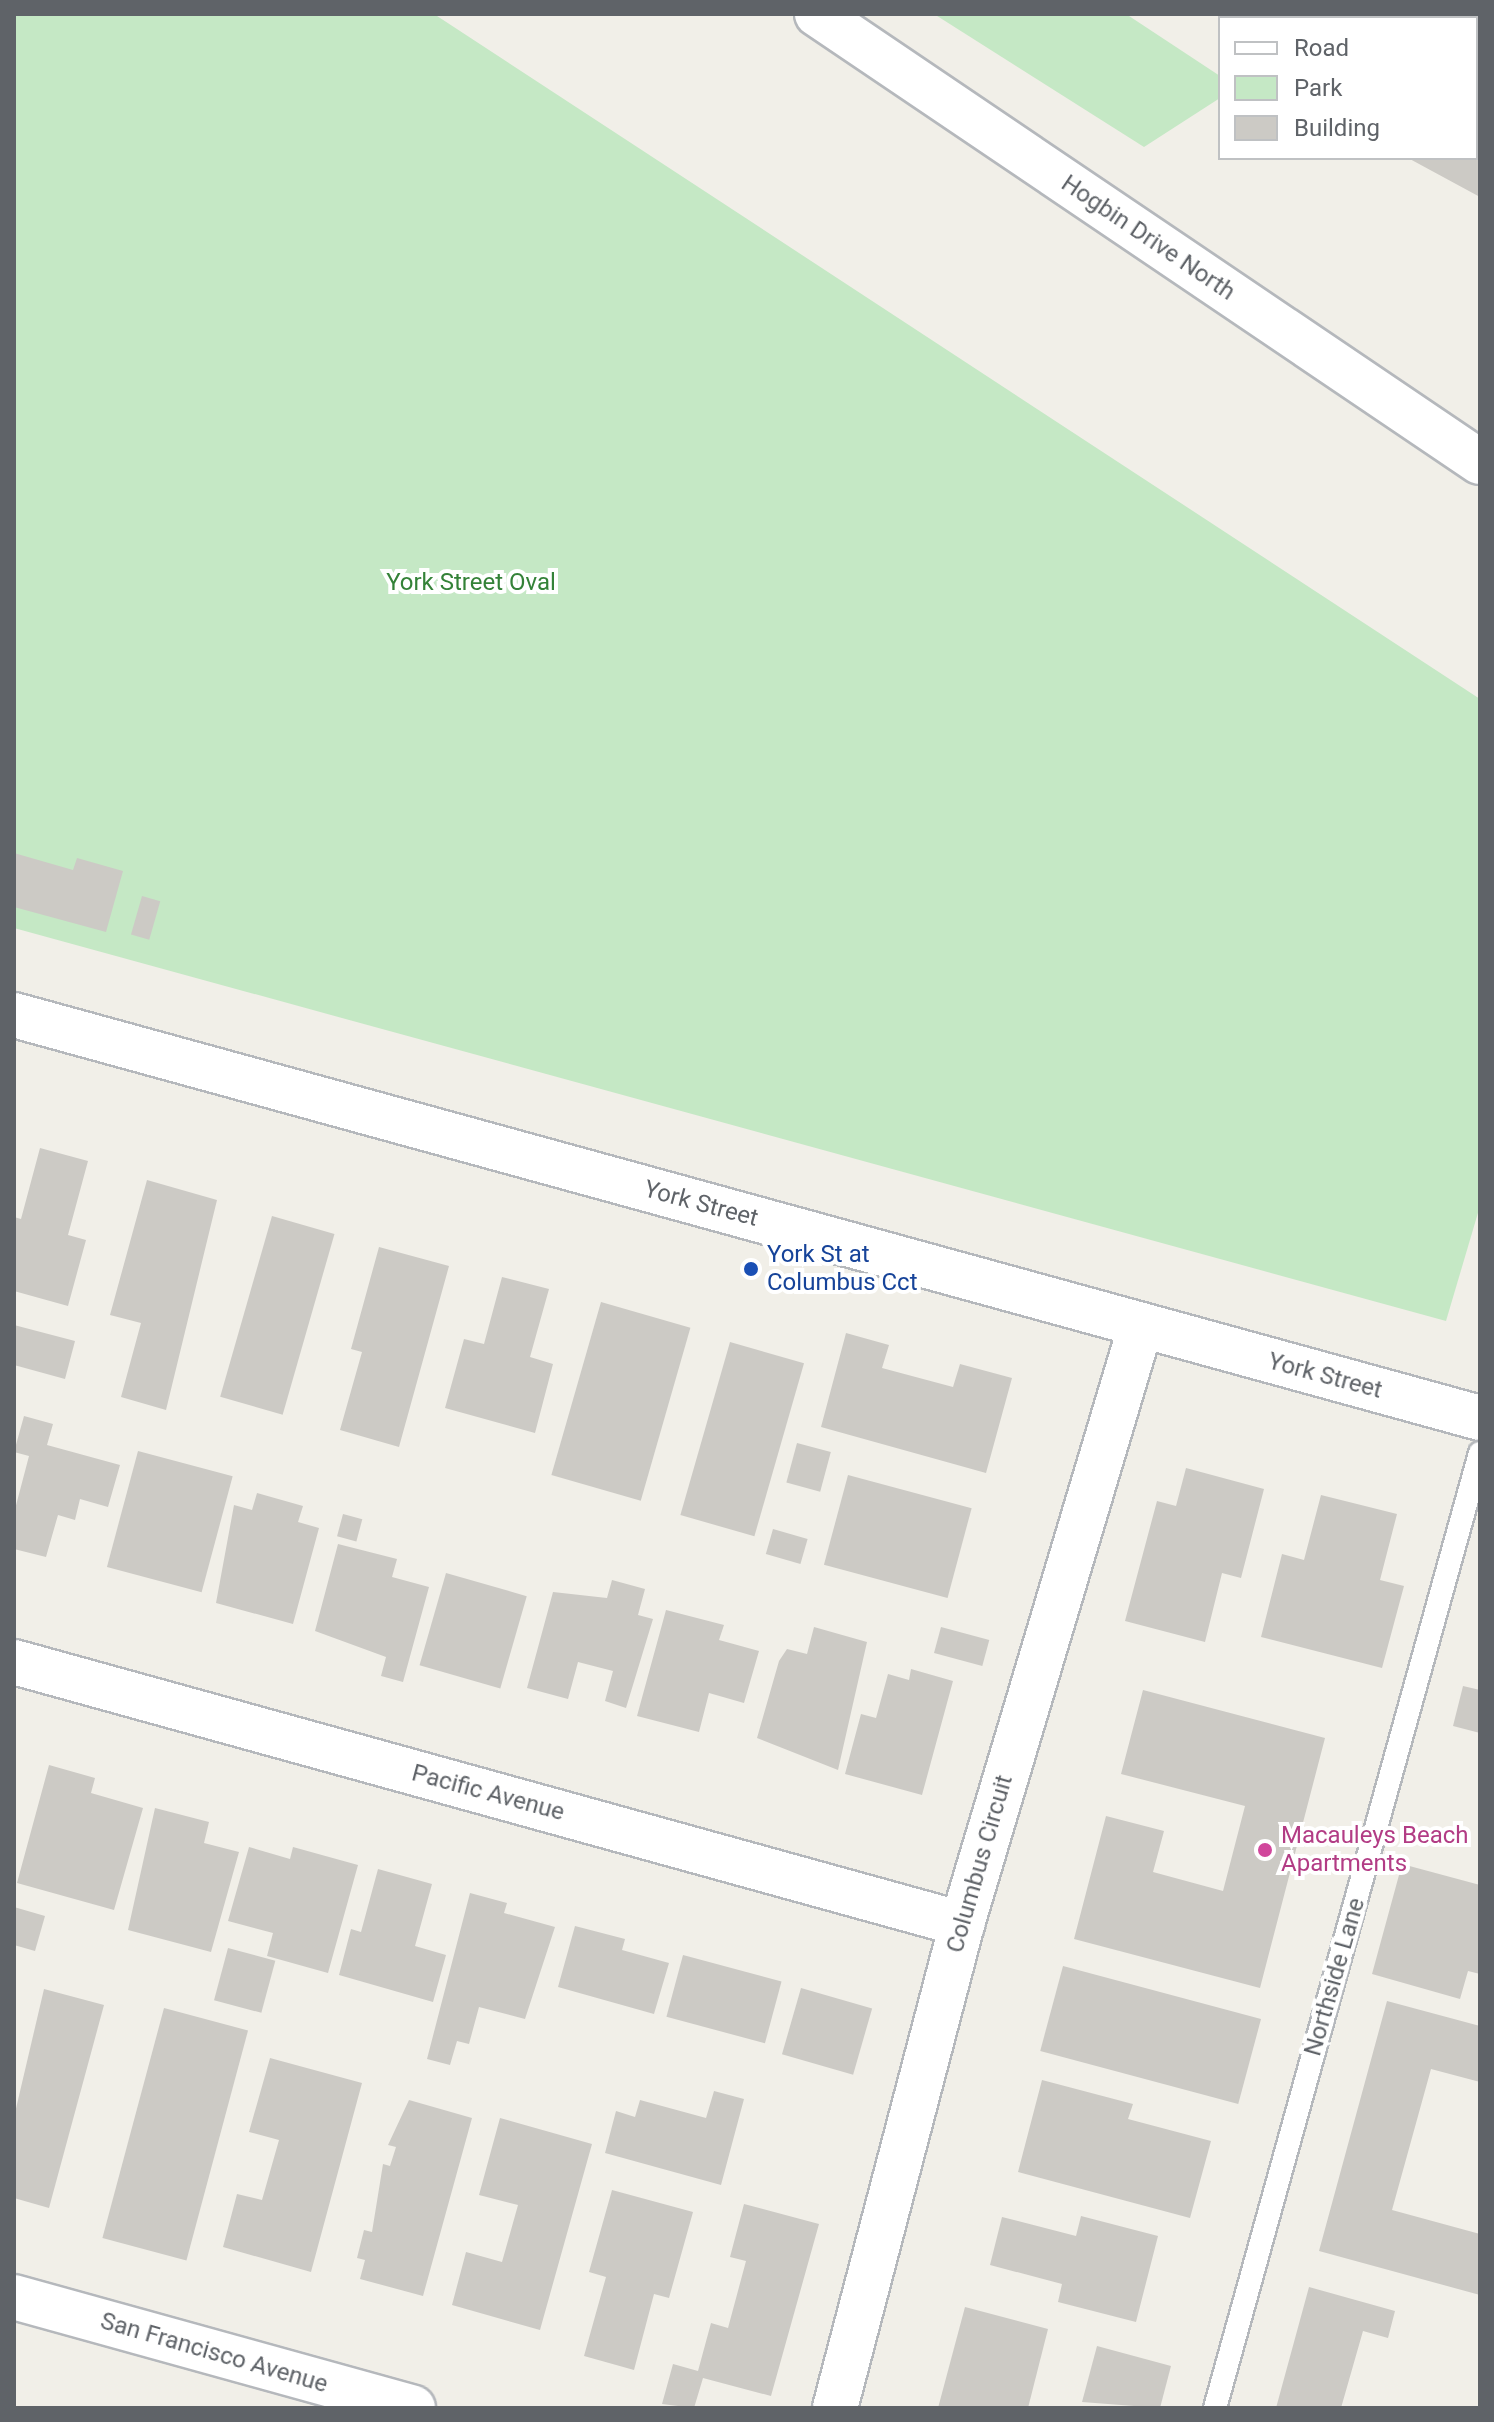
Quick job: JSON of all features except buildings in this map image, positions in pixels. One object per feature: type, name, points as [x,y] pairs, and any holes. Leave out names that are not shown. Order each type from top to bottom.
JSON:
[{"type":"street","name":"Hogbin Drive North","points":[[817,14],[1480,462]]},
{"type":"street","name":"York Street","points":[[14,1015],[1480,1418]]},
{"type":"street","name":"Columbus Circuit","points":[[835,2408],[962,1924],[1141,1325]]},
{"type":"street","name":"Pacific Avenue","points":[[14,1662],[962,1924]]},
{"type":"street","name":"San Francisco Avenue","points":[[14,2297],[413,2408]]},
{"type":"lane","name":"Northside Lane","points":[[1215,2408],[1480,1453]]},
{"type":"green space","name":"York Street Oval","points":[[14,14],[434,14],[1480,699],[1480,1206],[1446,1321],[14,928]]},
{"type":"green space","points":[[934,14],[1126,14],[1218,75],[1218,99],[1144,147]]},
{"type":"place","name":"York St at Columbus Cct","points":[[751,1269]]},
{"type":"place","name":"Macauleys Beach Apartments","points":[[1265,1850]]}]
